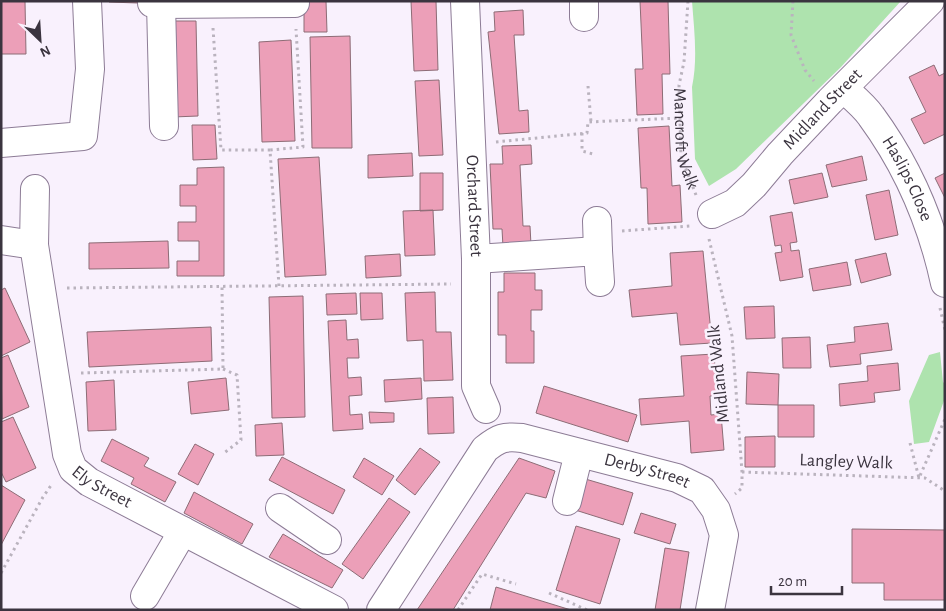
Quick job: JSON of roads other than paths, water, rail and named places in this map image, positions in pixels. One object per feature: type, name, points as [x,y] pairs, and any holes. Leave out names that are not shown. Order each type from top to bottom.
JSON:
[{"type":"street","points":[[1,144],[83,136],[90,69],[87,1]]},
{"type":"street","name":"Orchard Street","points":[[465,1],[476,272],[476,386],[486,409]]},
{"type":"street","name":"Midland Street","points":[[704,218],[735,203],[754,185],[780,154],[930,1]]},
{"type":"street","points":[[164,126],[157,3],[295,3]]},
{"type":"street","name":"Haslips Close","points":[[837,95],[870,114],[901,162],[922,205],[939,255],[945,283]]},
{"type":"street","name":"Ely Street","points":[[35,189],[34,245],[67,454],[73,469],[89,482],[334,610]]},
{"type":"street","points":[[476,272],[597,235],[600,282]]},
{"type":"street","points":[[1,240],[34,245]]},
{"type":"street","name":"Derby Street","points":[[381,610],[485,449],[496,440],[508,436],[677,478],[702,490],[716,510],[724,536],[710,610]]},
{"type":"street","points":[[567,501],[579,453]]},
{"type":"street","points":[[280,508],[327,540]]},
{"type":"street","points":[[145,596],[183,531]]}]
